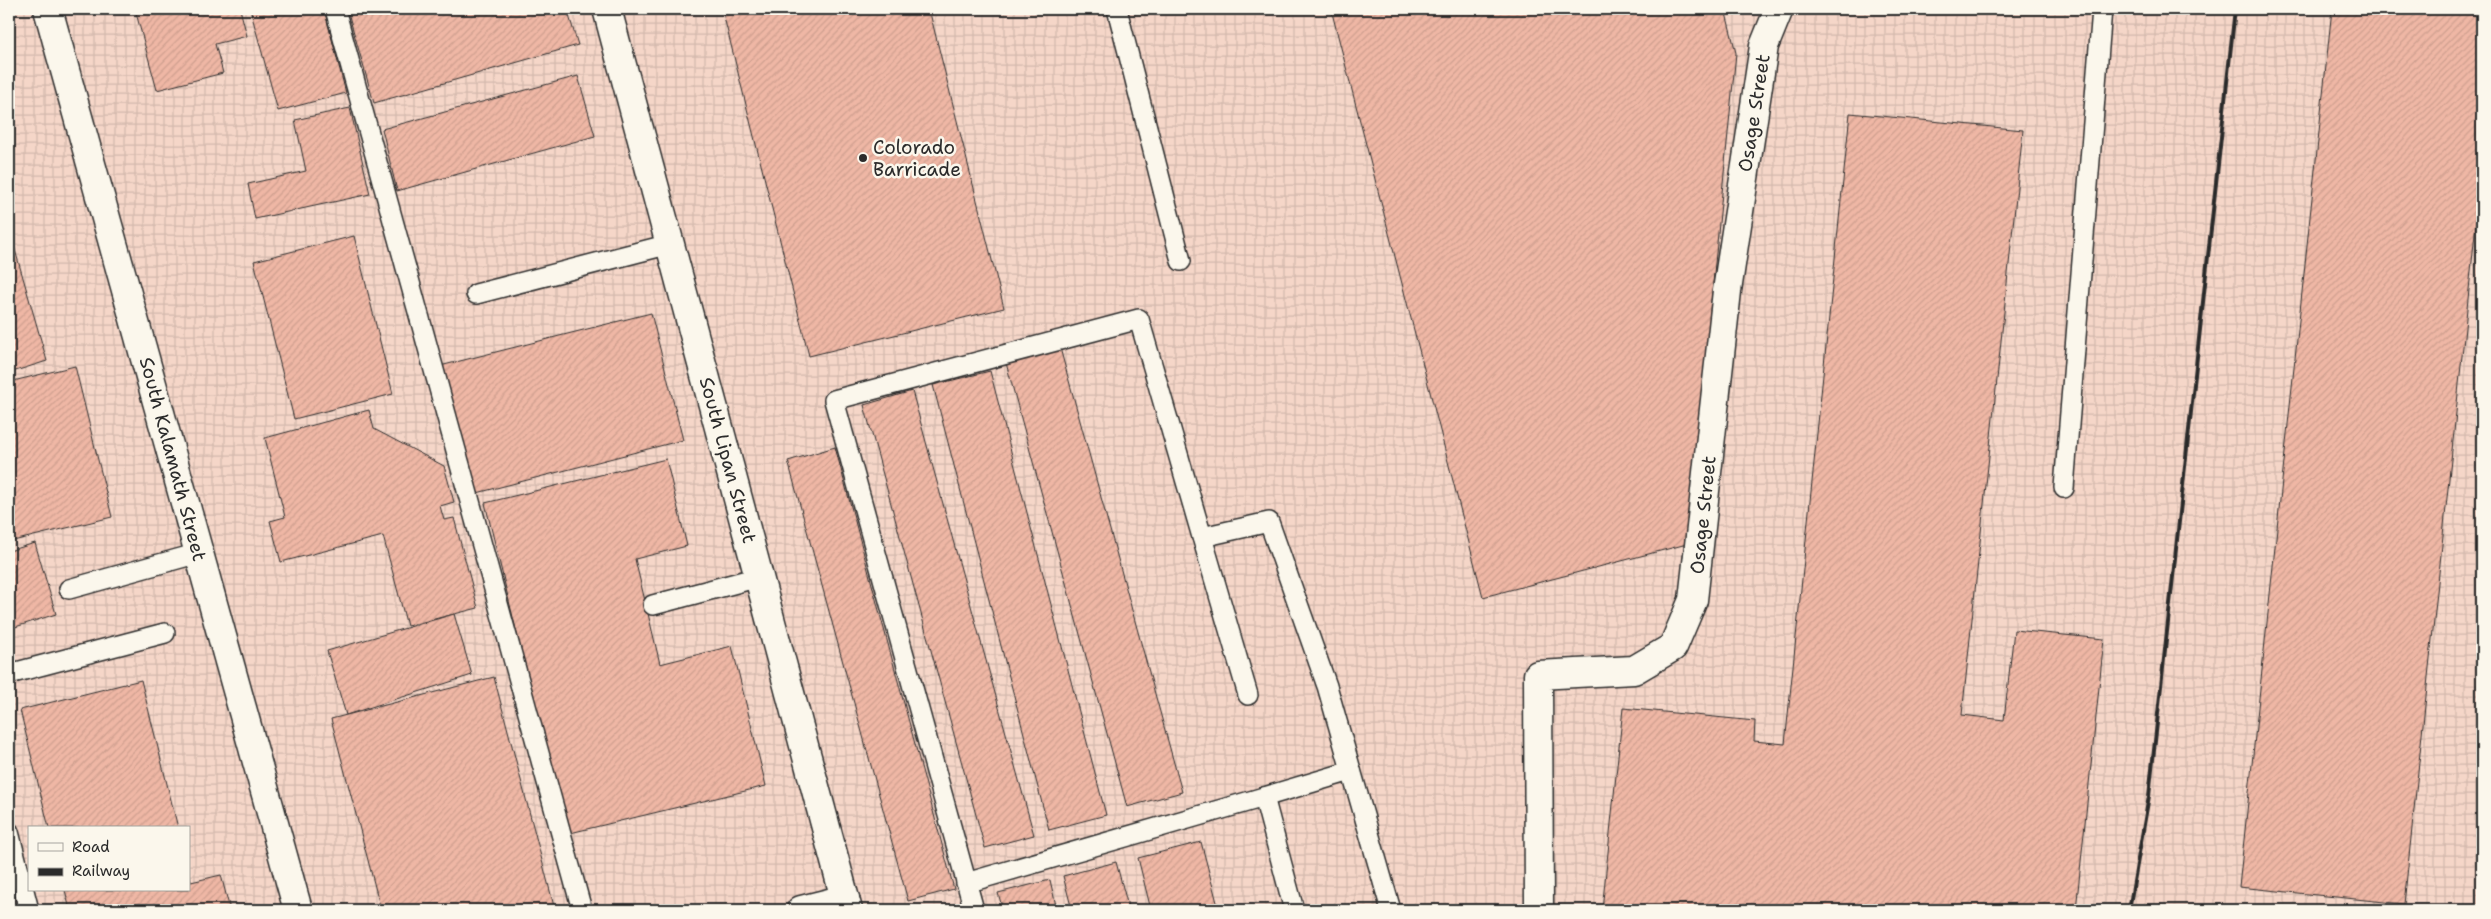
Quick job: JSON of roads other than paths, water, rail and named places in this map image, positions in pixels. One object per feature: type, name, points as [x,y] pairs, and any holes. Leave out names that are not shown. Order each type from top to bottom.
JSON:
[{"type":"street","name":"South Kalamath Street","points":[[48,9],[298,910]]},
{"type":"street","name":"South Lipan Street","points":[[607,9],[847,904]]},
{"type":"street","name":"Osage Street","points":[[1539,910],[1538,675],[1634,670],[1672,647],[1693,600],[1727,291],[1764,46],[1779,9]]},
{"type":"street","points":[[800,910],[847,904]]},
{"type":"lane","points":[[335,9],[582,910]]},
{"type":"lane","points":[[1117,9],[1181,261]]},
{"type":"lane","points":[[2064,488],[2102,9]]},
{"type":"lane","points":[[476,294],[670,244]]},
{"type":"lane","points":[[974,910],[834,400],[1139,320],[1248,695]]},
{"type":"lane","points":[[1202,537],[1269,522],[1327,686],[1391,910]]},
{"type":"lane","points":[[69,589],[199,553]]},
{"type":"lane","points":[[653,605],[759,577]]},
{"type":"lane","points":[[9,674],[165,633]]},
{"type":"lane","points":[[966,883],[1351,771]]},
{"type":"lane","points":[[1264,797],[1294,910]]},
{"type":"lane","points":[[9,832],[29,910]]},
{"type":"railway","points":[[2129,910],[2149,796],[2235,9]]},
{"type":"place","name":"Colorado Barricade","points":[[863,158]]}]
